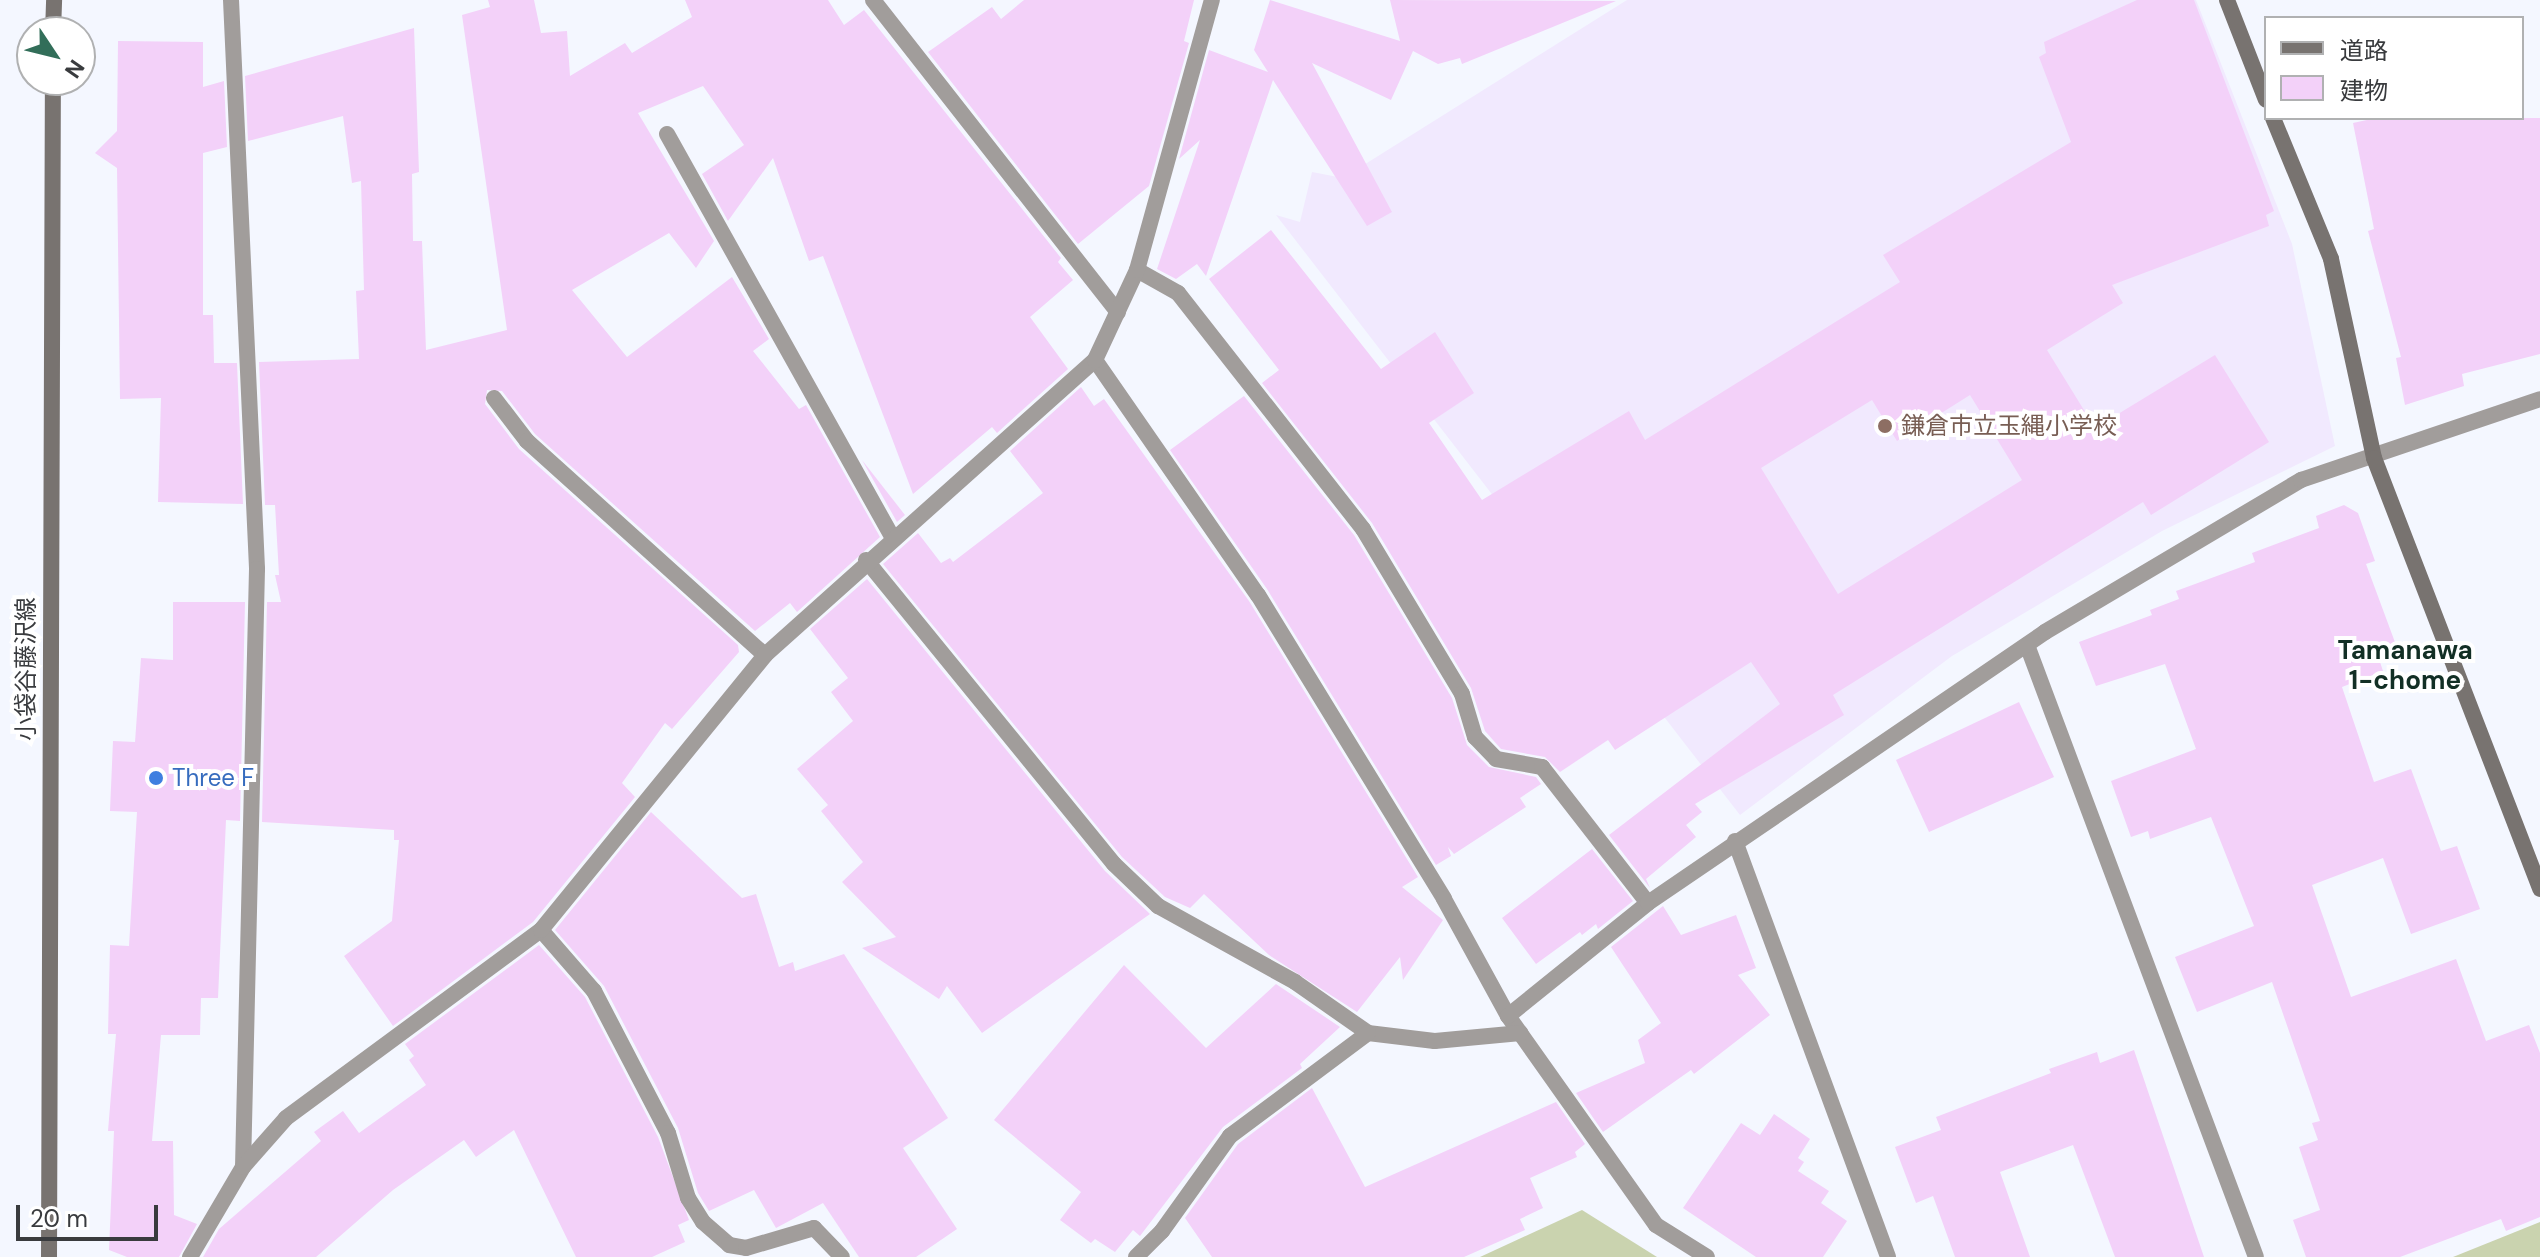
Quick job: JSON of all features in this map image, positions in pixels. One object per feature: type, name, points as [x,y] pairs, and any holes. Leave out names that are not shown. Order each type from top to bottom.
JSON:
[{"type":"main road","points":[[2227,0],[2264,95]]},
{"type":"main road","name":"小袋谷藤沢線","points":[[49,1257],[53,96]]},
{"type":"main road","points":[[2274,120],[2331,259],[2374,458],[2540,889]]},
{"type":"street","points":[[231,0],[257,569],[243,1167]]},
{"type":"street","points":[[873,0],[1118,313]]},
{"type":"street","points":[[190,1257],[243,1167],[286,1118],[541,930],[765,655],[892,536],[1095,360],[1137,270],[1212,0]]},
{"type":"street","points":[[667,134],[892,536]]},
{"type":"street","points":[[1137,270],[1178,293],[1363,529],[1462,694],[1475,737],[1496,759],[1542,767],[1648,903]]},
{"type":"street","points":[[1095,360],[1258,595],[1444,899],[1508,1016],[1656,1225],[1707,1257]]},
{"type":"street","points":[[494,398],[527,441],[765,655]]},
{"type":"street","points":[[1508,1016],[1648,903],[1735,841],[2027,645],[2301,480],[2374,458],[2540,399]]},
{"type":"street","points":[[866,560],[1114,864],[1158,906],[1295,982],[1368,1033],[1435,1041],[1521,1033]]},
{"type":"street","points":[[2027,645],[2256,1257]]},
{"type":"street","points":[[1735,841],[1888,1257]]},
{"type":"street","points":[[541,930],[594,991],[668,1133],[688,1198],[703,1222],[729,1245],[746,1248],[814,1228],[842,1257]]},
{"type":"street","points":[[1136,1257],[1162,1231],[1230,1136],[1368,1033]]},
{"type":"shaded area","name":"鎌倉市立玉縄小学校","points":[[1627,0],[2196,0],[2292,244],[2335,446],[2162,531],[1952,656],[1740,815],[1276,215],[1300,222],[1312,172],[1343,178]]},
{"type":"green space","points":[[1582,1210],[1657,1257],[1480,1257]]},
{"type":"green space","points":[[2540,1222],[2540,1257],[2453,1257]]},
{"type":"building","points":[[488,0],[534,0],[541,33],[567,31],[570,76],[625,43],[632,53],[692,17],[685,0],[828,0],[844,25],[864,10],[1061,258],[1058,262],[1073,280],[1030,317],[1068,369],[997,433],[992,427],[913,494],[823,256],[809,261],[773,158],[728,221],[702,174],[744,145],[703,86],[638,113],[714,241],[696,268],[669,233],[572,290],[627,357],[732,277],[769,339],[753,351],[799,409],[806,405],[880,537],[797,612],[790,603],[755,631],[535,434],[502,391],[487,390],[485,404],[519,449],[738,645],[739,652],[672,729],[665,723],[622,783],[635,797],[533,922],[393,1026],[344,956],[392,921],[399,840],[394,840],[394,830],[262,822],[267,602],[281,602],[275,575],[279,575],[275,505],[265,505],[259,362],[359,359],[356,291],[364,290],[361,181],[352,183],[343,116],[248,141],[245,76],[414,28],[419,172],[412,174],[413,241],[422,241],[426,350],[507,330],[462,15],[490,7]]},
{"type":"building","points":[[1024,0],[1194,0],[1184,41],[1189,43],[1149,186],[1078,244],[928,52],[992,7],[1001,19]]},
{"type":"building","points":[[1270,0],[1400,41],[1390,0],[1616,1],[1462,64],[1460,58],[1438,64],[1413,51],[1391,100],[1312,63],[1392,212],[1367,226],[1273,80],[1206,276],[1197,264],[1176,279],[1157,269],[1200,140],[1179,159],[1209,50],[1268,72],[1254,50]]},
{"type":"building","points":[[2137,0],[2194,0],[2274,211],[2266,215],[2269,226],[2112,285],[2123,303],[2047,350],[2095,428],[2215,355],[2269,442],[2151,515],[2143,502],[1833,695],[1844,715],[1695,804],[1702,812],[1686,825],[1696,837],[1646,879],[1650,888],[1609,835],[1780,704],[1751,662],[1615,750],[1608,740],[1560,772],[1545,757],[1501,749],[1485,731],[1471,688],[1372,523],[1262,383],[1279,370],[1209,279],[1271,230],[1381,369],[1435,332],[1474,393],[1429,423],[1482,500],[1629,411],[1645,440],[1900,282],[1883,255],[2071,142],[2039,57],[2046,53],[2044,42]],"holes":[[[1970,395],[2022,480],[1838,594],[1761,468],[1872,400],[1897,441]]]},
{"type":"building","points":[[118,41],[203,42],[203,87],[224,81],[227,147],[203,153],[203,315],[213,315],[214,363],[237,363],[243,504],[158,502],[161,398],[120,399],[117,168],[95,153],[117,131]]},
{"type":"building","points":[[2540,118],[2540,354],[2462,374],[2464,386],[2405,405],[2396,358],[2401,357],[2368,231],[2374,229],[2353,123],[2367,120]]},
{"type":"building","points":[[1081,387],[1094,406],[1104,399],[1249,601],[1418,877],[1402,887],[1443,920],[1403,980],[1400,957],[1357,1012],[1269,955],[1204,894],[1190,908],[1165,897],[1122,857],[883,564],[918,533],[941,563],[950,558],[953,562],[1043,493],[1010,451]]},
{"type":"building","points":[[1244,396],[1354,535],[1452,698],[1467,745],[1489,767],[1536,777],[1541,784],[1520,798],[1526,807],[1454,854],[1448,847],[1451,856],[1436,865],[1267,589],[1170,450]]},
{"type":"building","points":[[862,460],[905,515],[897,522]]},
{"type":"building","points":[[2344,505],[2358,513],[2375,561],[2366,564],[2396,645],[2377,653],[2383,671],[2342,687],[2374,782],[2411,769],[2441,851],[2457,846],[2480,909],[2411,934],[2383,858],[2312,885],[2351,997],[2456,959],[2486,1041],[2529,1025],[2540,1053],[2540,1217],[2506,1231],[2501,1219],[2400,1257],[2306,1257],[2293,1220],[2320,1210],[2299,1147],[2318,1140],[2312,1123],[2320,1121],[2272,982],[2197,1012],[2175,957],[2254,926],[2211,817],[2150,839],[2148,831],[2131,837],[2111,781],[2196,749],[2165,664],[2096,686],[2079,642],[2152,615],[2150,610],[2179,599],[2176,591],[2255,562],[2252,553],[2319,528],[2316,516]]},
{"type":"building","points":[[867,579],[1105,871],[1150,914],[982,1033],[947,986],[939,999],[862,948],[896,937],[842,882],[863,862],[821,811],[828,805],[797,769],[853,721],[831,692],[848,678],[810,629]]},
{"type":"building","points":[[173,602],[245,602],[240,821],[226,820],[218,998],[201,998],[200,1035],[161,1035],[152,1141],[173,1141],[174,1215],[197,1224],[179,1257],[127,1257],[109,1250],[114,1131],[108,1131],[116,1034],[108,1034],[110,945],[129,946],[137,812],[110,811],[113,741],[135,742],[141,658],[173,660]]},
{"type":"building","points":[[2019,702],[2054,777],[1929,832],[1896,760]]},
{"type":"building","points":[[651,812],[742,898],[756,894],[779,967],[793,962],[795,971],[844,954],[948,1118],[903,1148],[957,1229],[916,1257],[859,1257],[823,1203],[776,1228],[754,1190],[709,1211],[698,1193],[678,1128],[604,986],[555,930]]},
{"type":"building","points":[[1592,849],[1633,901],[1598,929],[1596,924],[1582,935],[1580,932],[1536,964],[1502,918]]},
{"type":"building","points":[[1663,906],[1681,935],[1736,915],[1756,968],[1738,975],[1770,1015],[1694,1074],[1691,1070],[1603,1132],[1576,1093],[1645,1063],[1638,1040],[1661,1023],[1611,947]]},
{"type":"building","points":[[539,945],[585,997],[658,1137],[689,1220],[678,1225],[685,1242],[652,1257],[576,1257],[514,1130],[476,1157],[464,1140],[393,1190],[316,1257],[203,1257],[219,1229],[321,1141],[314,1132],[343,1111],[359,1133],[426,1085],[409,1060],[414,1056],[405,1044]]},
{"type":"building","points":[[1124,965],[1206,1048],[1276,984],[1340,1027],[1300,1064],[1302,1068],[1223,1127],[1140,1236],[1133,1230],[1115,1252],[1095,1239],[1091,1243],[1060,1220],[1081,1192],[994,1120]]},
{"type":"building","points":[[2134,1050],[2204,1257],[2115,1257],[2073,1145],[2000,1172],[2030,1257],[1955,1257],[1933,1196],[1916,1203],[1895,1147],[1941,1130],[1936,1117],[2051,1073],[2049,1069],[2097,1052],[2100,1063]]},
{"type":"building","points":[[1312,1088],[1365,1187],[1556,1102],[1585,1144],[1575,1152],[1577,1157],[1530,1178],[1543,1208],[1520,1219],[1525,1230],[1464,1257],[1212,1257],[1185,1218],[1238,1144]]},
{"type":"building","points":[[1774,1114],[1810,1139],[1798,1158],[1804,1162],[1798,1171],[1829,1191],[1821,1203],[1847,1221],[1823,1257],[1756,1257],[1683,1208],[1741,1123],[1760,1135]]},
{"type":"place","name":"鎌倉市立玉縄小学校","points":[[1885,426]]},
{"type":"place","name":"Three F","points":[[156,778]]},
{"type":"district","name":"Tamanawa 1-chome","points":[[2405,666]]}]
